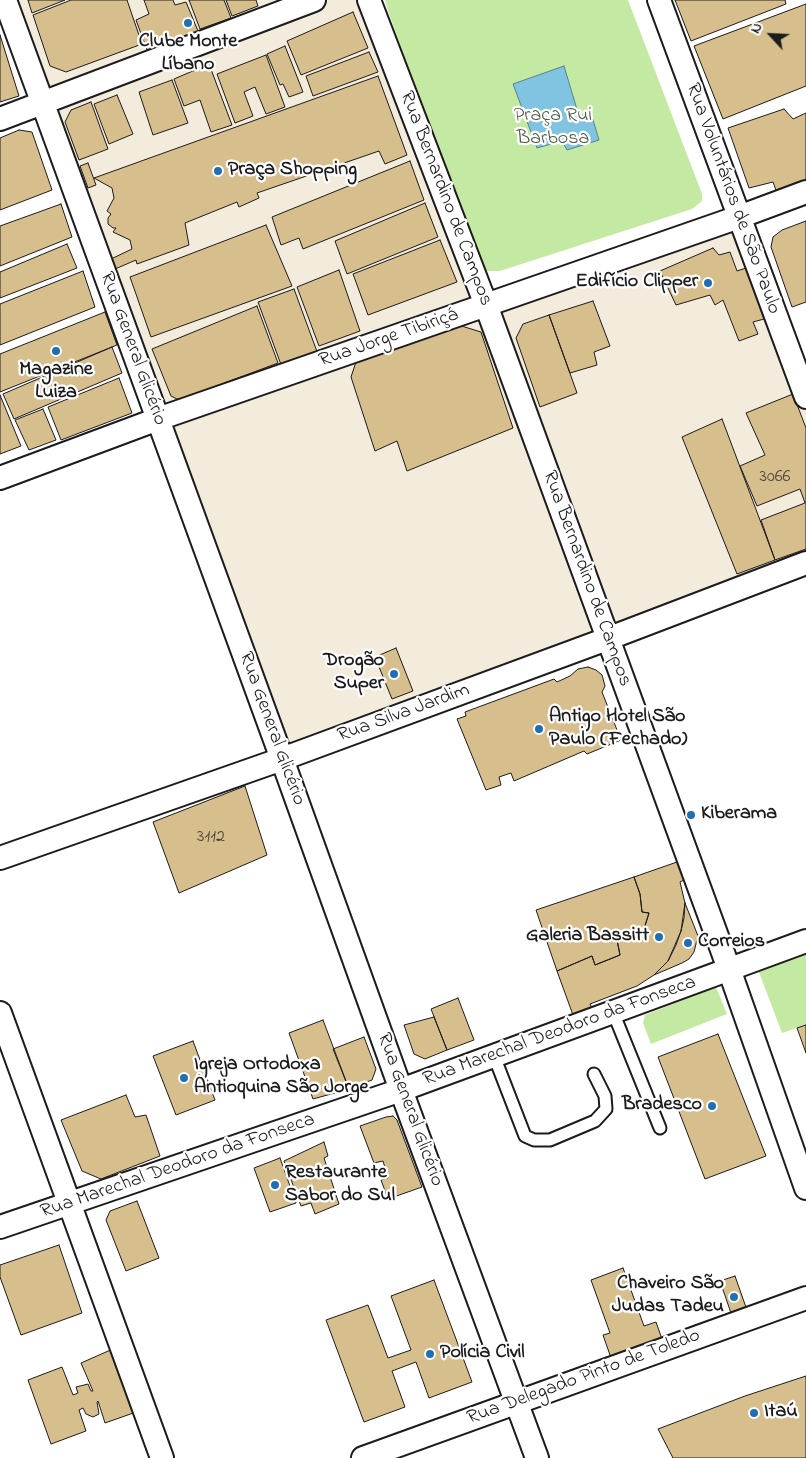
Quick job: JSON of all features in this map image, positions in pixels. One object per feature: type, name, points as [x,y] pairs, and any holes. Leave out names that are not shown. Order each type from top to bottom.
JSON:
[{"type":"street","name":"Rua General Glicério","points":[[4,0],[401,1090],[538,1458]]},
{"type":"street","points":[[0,119],[314,0]]},
{"type":"street","name":"Rua Bernardino de Campos","points":[[369,0],[486,305],[729,969],[806,1188]]},
{"type":"street","name":"Rua Voluntários de São Paulo","points":[[659,0],[806,397]]},
{"type":"street","name":"Rua Jorge Tibiriçá","points":[[0,478],[158,419],[806,192]]},
{"type":"street","name":"Rua Silva Jardim","points":[[0,858],[282,759],[806,563]]},
{"type":"street","name":"Rua Marechal Deodoro da Fonseca","points":[[0,1227],[401,1090],[806,941]]},
{"type":"street","points":[[0,1013],[6,1047],[70,1204],[162,1458]]},
{"type":"street","name":"Rua Delegado Pinto de Toledo","points":[[363,1458],[806,1298]]},
{"type":"lane","points":[[613,1012],[660,1128]]},
{"type":"lane","points":[[494,1056],[525,1136],[534,1140],[550,1140],[586,1125],[595,1121],[606,1109],[605,1096],[594,1074]]},
{"type":"shaded area","points":[[11,0],[362,0],[481,320],[739,223],[806,403],[806,559],[286,750]]},
{"type":"green space","name":"Praça Rui Barbosa","points":[[385,0],[628,0],[702,194],[702,201],[692,209],[500,271],[486,271],[477,258]]},
{"type":"green space","points":[[806,949],[806,1025],[782,1033],[757,967]]},
{"type":"green space","points":[[716,987],[727,1014],[651,1044],[643,1023],[645,1015]]},
{"type":"water","points":[[564,66],[579,116],[591,113],[599,140],[567,150],[562,141],[537,148],[513,84]]},
{"type":"building","points":[[28,0],[65,0],[32,13]]},
{"type":"building","points":[[71,0],[127,0],[142,44],[66,72],[50,66],[33,15]]},
{"type":"building","points":[[144,0],[173,0],[175,5],[186,2],[198,31],[147,50],[136,20],[149,14]]},
{"type":"building","points":[[189,0],[224,0],[231,18],[200,29]]},
{"type":"building","points":[[226,0],[256,0],[258,6],[232,16]]},
{"type":"building","points":[[675,0],[785,0],[786,4],[691,41]]},
{"type":"building","points":[[806,4],[806,86],[723,119],[694,46]]},
{"type":"building","points":[[353,12],[368,48],[301,75],[287,41]]},
{"type":"building","points":[[0,35],[19,96],[0,102]]},
{"type":"building","points":[[285,46],[303,92],[289,97],[283,84],[280,85],[267,54]]},
{"type":"building","points":[[369,52],[378,72],[313,96],[306,76]]},
{"type":"building","points":[[266,55],[285,107],[266,114],[255,87],[244,92],[253,116],[235,123],[217,74]]},
{"type":"building","points":[[209,64],[232,125],[211,132],[200,100],[184,106],[174,79]]},
{"type":"building","name":"Praça Shopping","points":[[378,76],[407,155],[385,164],[379,151],[257,193],[259,198],[239,207],[237,202],[185,223],[189,245],[137,264],[136,260],[115,269],[111,259],[132,249],[130,240],[113,232],[116,228],[108,224],[108,218],[111,214],[107,211],[114,198],[112,188],[94,178]]},
{"type":"building","points":[[172,80],[188,123],[153,135],[139,92]]},
{"type":"building","points":[[117,95],[133,134],[109,144],[94,104]]},
{"type":"building","points":[[91,102],[108,149],[79,160],[65,122],[71,110]]},
{"type":"building","points":[[784,109],[793,119],[806,113],[806,182],[777,193],[773,182],[749,188],[728,128]]},
{"type":"building","points":[[19,130],[32,132],[52,190],[0,210],[0,138]]},
{"type":"building","points":[[410,161],[424,200],[303,249],[299,238],[281,245],[272,217]]},
{"type":"building","points":[[88,163],[96,185],[88,188],[80,166]]},
{"type":"building","points":[[425,203],[438,237],[347,274],[335,241]]},
{"type":"building","points":[[61,204],[72,237],[0,266],[0,226]]},
{"type":"building","points":[[806,221],[806,302],[792,307],[771,247],[773,237],[782,230]]},
{"type":"building","points":[[266,225],[292,286],[151,337],[130,277]]},
{"type":"building","points":[[440,240],[457,282],[368,315],[353,274]]},
{"type":"building","points":[[67,244],[77,268],[0,298],[0,272]]},
{"type":"building","name":"Edifício Clipper","points":[[713,248],[719,255],[730,252],[737,271],[746,268],[764,319],[753,322],[758,334],[739,341],[723,300],[715,305],[710,295],[676,305],[660,271]]},
{"type":"building","points":[[339,270],[360,331],[319,346],[297,287]]},
{"type":"building","points":[[83,271],[95,307],[0,345],[0,304]]},
{"type":"building","points":[[294,289],[319,357],[283,370],[258,302]]},
{"type":"building","points":[[593,301],[610,346],[594,352],[597,365],[570,373],[549,315]]},
{"type":"building","points":[[257,306],[278,363],[179,400],[171,396],[152,349]]},
{"type":"building","name":"Magazine Luiza","points":[[105,312],[117,345],[0,392],[0,354]]},
{"type":"building","points":[[549,315],[577,393],[540,407],[516,338],[523,324]]},
{"type":"building","points":[[455,324],[481,332],[513,428],[407,471],[397,441],[375,451],[351,377],[356,362]]},
{"type":"building","points":[[112,347],[122,373],[14,419],[3,394]]},
{"type":"building","points":[[119,378],[132,413],[61,440],[48,407]]},
{"type":"building","points":[[793,394],[806,428],[806,549],[775,560],[761,520],[805,503],[800,489],[757,506],[740,466],[765,455],[746,413]]},
{"type":"building","points":[[0,395],[21,446],[0,454]]},
{"type":"building","points":[[43,409],[56,440],[29,450],[15,420]]},
{"type":"building","points":[[722,419],[775,560],[737,574],[682,437]]},
{"type":"building","name":"Drogão Super","points":[[396,648],[413,691],[392,699],[375,657]]},
{"type":"building","name":"Antigo Hotel São Paulo (Fechado)","points":[[588,667],[602,675],[605,686],[602,692],[621,740],[587,754],[584,751],[514,781],[511,773],[499,777],[501,785],[486,790],[457,719],[466,716],[465,712],[554,679],[557,682],[570,676],[578,669]]},
{"type":"building","points":[[245,786],[267,855],[179,893],[153,822]]},
{"type":"building","name":"Galeria Bassitt","points":[[677,862],[684,880],[680,882],[685,903],[684,918],[681,931],[668,961],[654,975],[637,986],[590,1004],[592,1008],[573,1015],[557,971],[592,956],[595,965],[620,955],[616,935],[629,930],[638,939],[644,929],[649,913],[642,912],[640,894],[634,877]]},
{"type":"building","points":[[634,877],[640,894],[642,912],[649,913],[644,929],[638,939],[629,930],[616,935],[620,955],[595,965],[592,956],[557,971],[536,910]]},
{"type":"building","points":[[685,903],[698,936],[694,952],[689,959],[654,975],[668,961],[676,945],[681,931]]},
{"type":"building","points":[[458,998],[474,1040],[447,1050],[431,1009]]},
{"type":"building","points":[[434,1017],[447,1050],[425,1059],[414,1054],[404,1025]]},
{"type":"building","points":[[323,1020],[349,1089],[313,1099],[289,1033]]},
{"type":"building","points":[[806,1025],[806,1053],[797,1028]]},
{"type":"building","name":"Bradesco","points":[[718,1034],[766,1156],[705,1179],[658,1057]]},
{"type":"building","points":[[364,1037],[376,1069],[372,1080],[349,1089],[333,1049]]},
{"type":"building","name":"Igreja Ortodoxa Antioquina São Jorge","points":[[193,1041],[215,1100],[176,1115],[153,1056]]},
{"type":"building","points":[[126,1095],[135,1117],[146,1115],[160,1156],[101,1179],[82,1171],[61,1120]]},
{"type":"building","points":[[393,1116],[397,1120],[422,1187],[388,1199],[381,1180],[388,1178],[383,1161],[374,1163],[360,1126]]},
{"type":"building","points":[[324,1142],[328,1156],[324,1158],[339,1204],[315,1214],[311,1203],[301,1206],[284,1161]]},
{"type":"building","name":"Restaurante Sabor do Sul","points":[[280,1158],[296,1203],[270,1212],[254,1168]]},
{"type":"building","points":[[137,1201],[159,1258],[126,1271],[106,1220],[110,1211]]},
{"type":"building","points":[[59,1245],[82,1313],[21,1335],[0,1277],[0,1265]]},
{"type":"building","points":[[623,1268],[644,1326],[656,1322],[662,1339],[611,1358],[603,1335],[610,1333],[591,1280]]},
{"type":"building","name":"Chaveiro São Judas Tadeu","points":[[735,1276],[748,1313],[733,1319],[720,1281]]},
{"type":"building","name":"Polícia Civil","points":[[434,1280],[472,1382],[429,1398],[416,1362],[392,1371],[405,1407],[364,1422],[326,1320],[368,1305],[388,1358],[411,1350],[391,1296]]},
{"type":"building","points":[[115,1348],[139,1411],[105,1423],[98,1401],[99,1414],[93,1417],[86,1414],[83,1408],[79,1410],[86,1431],[51,1444],[28,1380],[62,1367],[73,1395],[78,1393],[76,1387],[88,1384],[91,1391],[93,1391],[81,1363]]},
{"type":"building","name":"Itaú","points":[[806,1376],[806,1458],[673,1458],[658,1429],[745,1396]]},
{"type":"place","name":"Clube Monte Líbano","points":[[188,23]]},
{"type":"place","name":"Praça Shopping","points":[[218,171]]},
{"type":"place","name":"Edifício Clipper","points":[[708,283]]},
{"type":"place","name":"Magazine Luiza","points":[[56,351]]},
{"type":"place","name":"Drogão Super","points":[[394,674]]},
{"type":"place","name":"Antigo Hotel São Paulo (Fechado)","points":[[539,729]]},
{"type":"place","name":"Kiberama","points":[[691,815]]},
{"type":"place","name":"Galeria Bassitt","points":[[659,937]]},
{"type":"place","name":"Correios","points":[[688,943]]},
{"type":"place","name":"Igreja Ortodoxa Antioquina São Jorge","points":[[184,1078]]},
{"type":"place","name":"Bradesco","points":[[712,1106]]},
{"type":"place","name":"Restaurante Sabor do Sul","points":[[275,1185]]},
{"type":"place","name":"Chaveiro São Judas Tadeu","points":[[734,1297]]},
{"type":"place","name":"Polícia Civil","points":[[430,1354]]},
{"type":"place","name":"Itaú","points":[[754,1413]]}]
